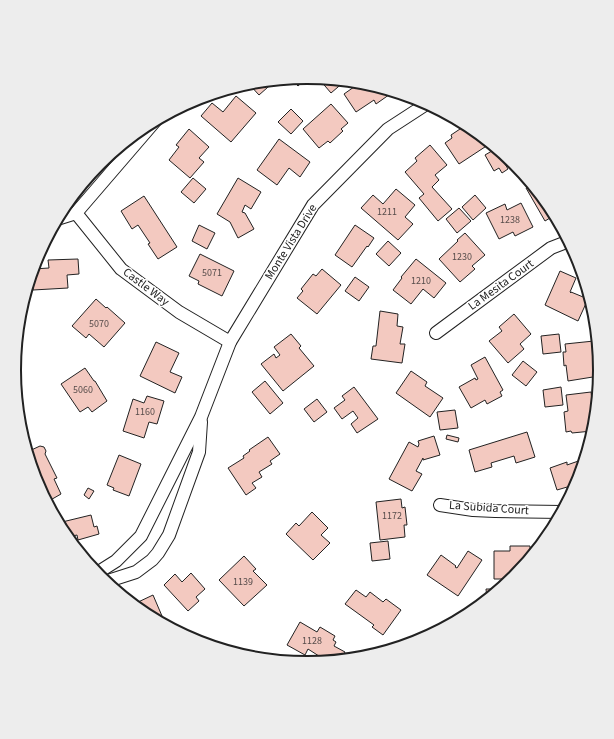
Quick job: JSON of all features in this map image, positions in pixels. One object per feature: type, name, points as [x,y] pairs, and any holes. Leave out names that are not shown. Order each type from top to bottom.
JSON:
[{"type":"street","name":"Monte Vista Drive","points":[[103,569],[116,561],[141,536],[201,417],[230,342],[313,205],[388,129],[421,107]]},
{"type":"street","points":[[65,217],[76,214],[142,136]]},
{"type":"street","name":"Castle Way","points":[[76,214],[121,269],[179,312],[230,342]]},
{"type":"street","name":"La Mesita Court","points":[[436,333],[551,248],[564,243]]},
{"type":"street","name":"Monte Vista Drive","points":[[113,580],[136,572],[152,560],[169,536],[199,452],[201,417]]},
{"type":"street","name":"La Subida Court","points":[[440,505],[473,510],[556,512]]},
{"type":"building","points":[[323,84],[340,86],[331,93]]},
{"type":"building","points":[[269,86],[259,95],[253,89]]},
{"type":"building","points":[[353,87],[388,95],[376,104],[374,100],[356,112],[344,94]]},
{"type":"building","points":[[236,96],[256,113],[231,142],[201,116],[212,103],[223,112]]},
{"type":"building","points":[[331,104],[348,123],[341,129],[343,131],[330,143],[328,141],[319,148],[303,129]]},
{"type":"building","points":[[291,109],[303,121],[291,134],[278,122]]},
{"type":"building","points":[[189,129],[209,147],[199,158],[204,162],[190,178],[169,160],[179,147],[176,145]]},
{"type":"building","points":[[461,129],[486,146],[459,164],[445,143],[452,138],[451,135]]},
{"type":"building","points":[[279,139],[310,162],[300,177],[289,168],[277,185],[257,170]]},
{"type":"building","points":[[430,145],[447,165],[435,175],[439,180],[432,187],[452,209],[438,221],[419,198],[424,194],[405,172],[417,161],[415,158]]},
{"type":"building","points":[[492,151],[506,164],[508,169],[502,173],[499,168],[494,171],[485,155]]},
{"type":"building","points":[[193,178],[206,189],[194,203],[181,192]]},
{"type":"building","points":[[238,178],[261,192],[251,209],[245,205],[242,212],[245,213],[254,229],[238,238],[230,222],[217,214]]},
{"type":"building","points":[[527,187],[534,195],[550,218],[545,221],[526,188]]},
{"type":"building","points":[[396,189],[415,205],[405,217],[413,224],[398,240],[361,208],[373,195],[383,204]]},
{"type":"building","points":[[475,195],[486,208],[473,220],[462,207]]},
{"type":"building","points":[[144,196],[177,247],[158,259],[148,244],[150,243],[138,225],[132,229],[121,211]]},
{"type":"building","points":[[521,203],[533,227],[515,236],[513,232],[499,239],[486,213],[505,204],[507,210]]},
{"type":"building","points":[[459,208],[471,221],[457,233],[446,219]]},
{"type":"building","points":[[199,225],[215,233],[207,249],[192,241]]},
{"type":"building","points":[[355,225],[374,238],[352,267],[335,255]]},
{"type":"building","points":[[465,233],[485,255],[472,266],[475,269],[460,282],[439,259]]},
{"type":"building","points":[[388,241],[401,253],[389,266],[376,254]]},
{"type":"building","points":[[200,254],[234,271],[222,296],[198,284],[199,281],[189,276]]},
{"type":"building","points":[[78,259],[79,274],[67,275],[68,288],[33,290],[40,269],[49,268],[48,260]]},
{"type":"building","points":[[416,259],[446,283],[434,298],[423,289],[411,304],[393,290],[402,278],[401,277]]},
{"type":"building","points":[[322,269],[341,285],[317,314],[297,298],[303,291],[301,289],[313,274],[316,276]]},
{"type":"building","points":[[560,271],[576,278],[570,292],[584,297],[586,304],[578,321],[545,305]]},
{"type":"building","points":[[355,277],[369,287],[359,301],[345,291]]},
{"type":"building","points":[[96,299],[125,323],[104,347],[89,334],[86,338],[72,326]]},
{"type":"building","points":[[380,311],[398,314],[397,326],[403,327],[400,344],[405,344],[402,363],[371,359],[373,346],[376,346]]},
{"type":"building","points":[[514,314],[531,334],[520,344],[524,349],[508,363],[489,341],[502,331],[499,327]]},
{"type":"building","points":[[291,334],[301,346],[299,348],[314,366],[283,391],[261,364],[274,354],[276,358],[280,355],[274,347]]},
{"type":"building","points":[[559,334],[561,352],[543,354],[541,336]]},
{"type":"building","points":[[591,341],[593,377],[568,381],[566,365],[564,366],[563,352],[566,352],[565,344]]},
{"type":"building","points":[[156,342],[179,353],[170,372],[182,377],[175,393],[140,376]]},
{"type":"building","points":[[485,357],[503,390],[500,392],[502,396],[487,404],[485,400],[471,408],[459,387],[475,378],[476,380],[478,379],[471,365]]},
{"type":"building","points":[[523,361],[537,372],[526,386],[512,375]]},
{"type":"building","points":[[85,368],[107,401],[92,412],[88,407],[80,412],[61,384]]},
{"type":"building","points":[[411,371],[427,382],[425,386],[443,398],[430,417],[396,393]]},
{"type":"building","points":[[265,381],[283,403],[270,414],[252,392]]},
{"type":"building","points":[[354,387],[378,419],[357,433],[351,424],[358,418],[353,411],[342,419],[334,408],[345,400],[342,396]]},
{"type":"building","points":[[561,387],[563,405],[545,407],[543,390]]},
{"type":"building","points":[[591,392],[591,407],[586,432],[566,432],[564,412],[568,411],[566,395]]},
{"type":"building","points":[[147,396],[164,401],[157,424],[149,422],[144,438],[123,431],[133,399],[144,403]]},
{"type":"building","points":[[317,399],[327,412],[314,422],[304,409]]},
{"type":"building","points":[[455,410],[458,428],[440,430],[437,412]]},
{"type":"building","points":[[527,432],[535,457],[516,463],[514,456],[491,463],[492,467],[475,472],[469,450]]},
{"type":"building","points":[[447,435],[459,438],[458,442],[446,439]]},
{"type":"building","points":[[434,436],[440,455],[423,460],[423,458],[416,471],[422,474],[412,491],[389,479],[409,442],[418,447],[418,441]]},
{"type":"building","points":[[268,437],[280,454],[270,461],[272,464],[259,472],[262,477],[252,483],[256,488],[246,495],[228,468],[244,458],[243,456],[250,451],[249,450]]},
{"type":"building","points":[[40,446],[44,447],[46,451],[45,454],[57,478],[54,479],[61,494],[52,499],[36,461],[33,449]]},
{"type":"building","points":[[119,455],[141,464],[129,496],[113,490],[114,488],[107,485]]},
{"type":"building","points":[[578,461],[568,487],[557,490],[550,468],[567,462],[567,465]]},
{"type":"building","points":[[88,488],[94,491],[89,499],[84,495]]},
{"type":"building","points":[[401,499],[402,508],[405,507],[407,525],[404,525],[405,537],[380,540],[376,502]]},
{"type":"building","points":[[312,512],[328,528],[321,535],[330,543],[313,560],[286,534],[296,523],[299,526]]},
{"type":"building","points":[[91,515],[94,527],[97,526],[99,534],[78,540],[77,535],[74,536],[65,521]]},
{"type":"building","points":[[388,541],[390,559],[372,561],[370,543]]},
{"type":"building","points":[[510,546],[530,546],[530,549],[502,579],[494,579],[494,551],[510,551]]},
{"type":"building","points":[[468,551],[482,560],[458,596],[427,575],[441,555],[457,568]]},
{"type":"building","points":[[244,556],[256,569],[253,571],[267,585],[244,606],[219,580]]},
{"type":"building","points":[[191,573],[205,589],[196,597],[199,601],[188,611],[164,585],[175,574],[182,582]]},
{"type":"building","points":[[356,590],[366,597],[370,592],[383,602],[386,599],[401,610],[383,635],[372,627],[374,625],[345,604]]},
{"type":"building","points":[[153,595],[162,616],[148,607],[140,601]]},
{"type":"building","points":[[300,622],[317,632],[320,627],[335,636],[333,640],[336,642],[334,646],[345,652],[318,655],[308,649],[305,655],[287,645]]}]
